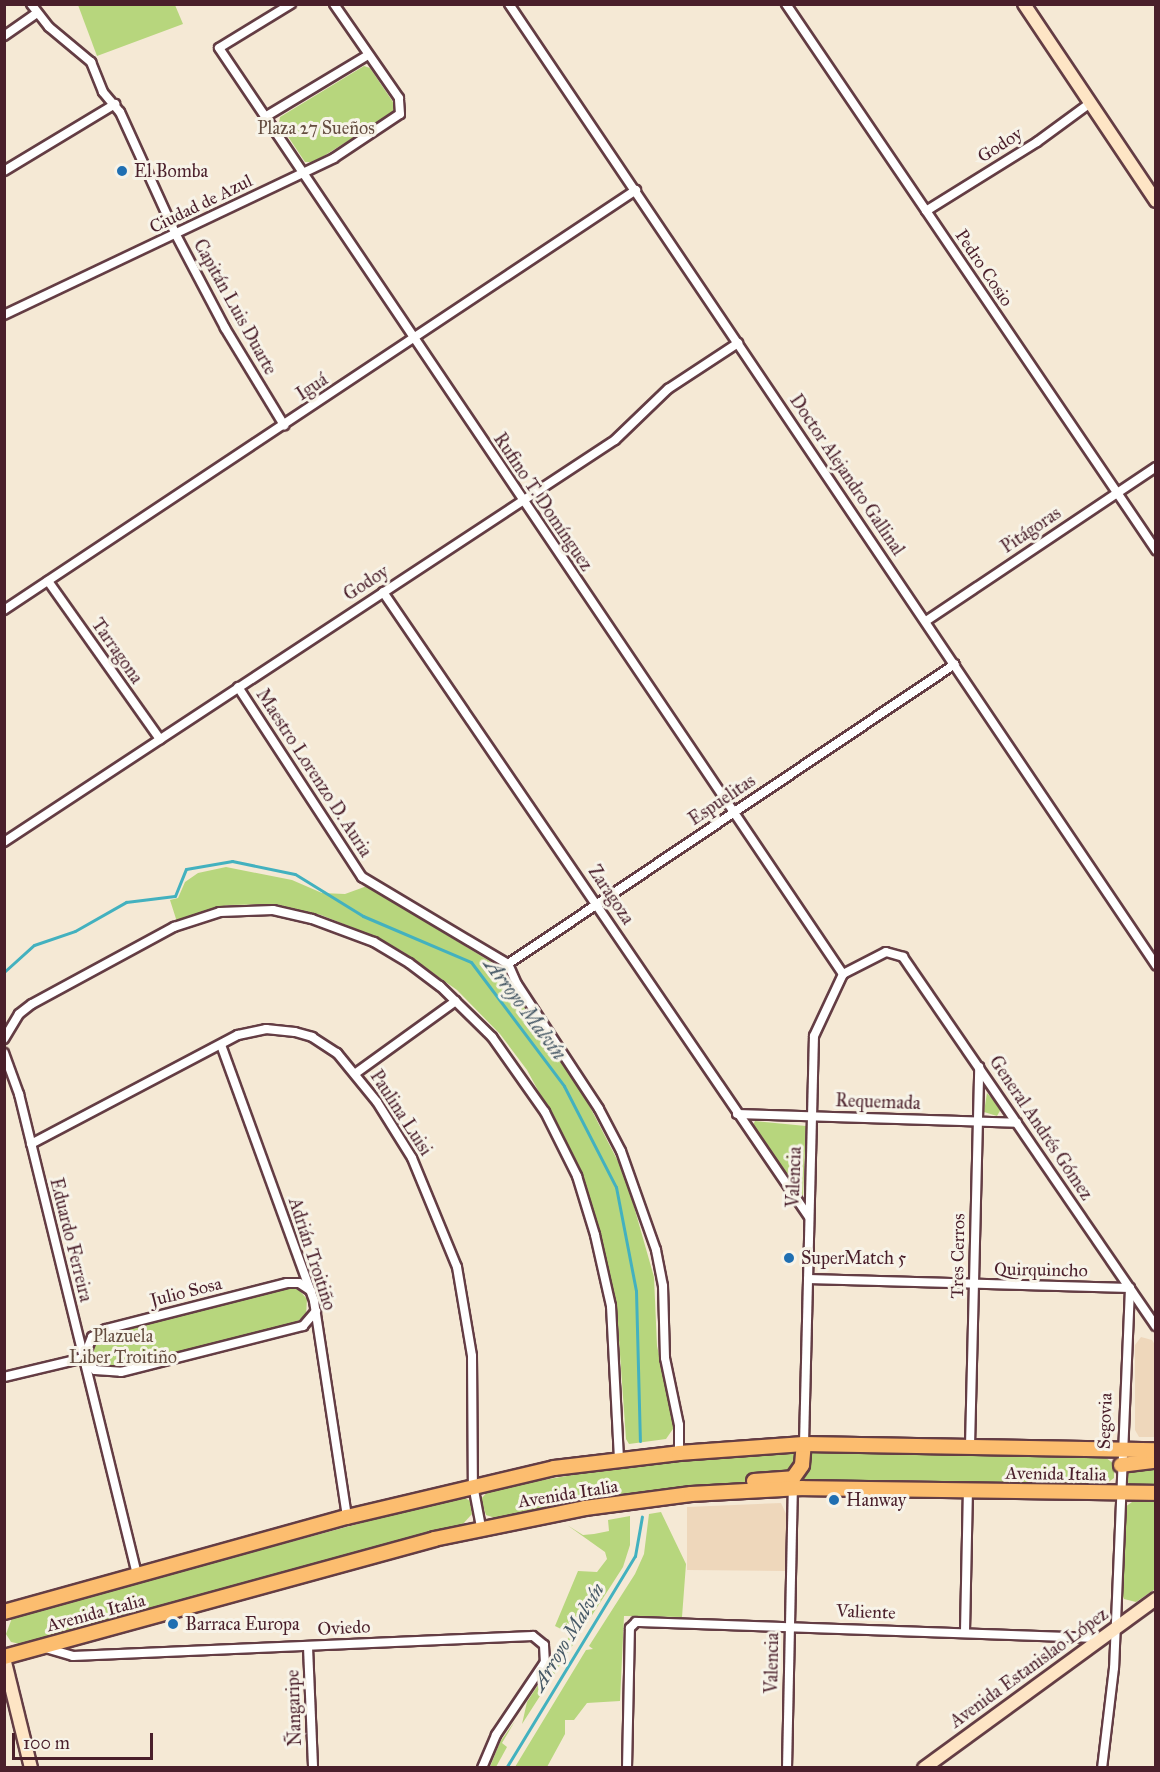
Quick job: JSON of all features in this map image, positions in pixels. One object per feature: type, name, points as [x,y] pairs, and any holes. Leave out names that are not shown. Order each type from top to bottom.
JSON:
[{"type":"main road","name":"Avenida Italia","points":[[4,1612],[347,1517],[473,1485],[620,1460],[679,1453],[804,1444],[1155,1450]]},
{"type":"main road","points":[[724,1491],[746,1481],[793,1478],[802,1465],[804,1444]]},
{"type":"main road","points":[[1120,1465],[1155,1461]]},
{"type":"main road","name":"Avenida Italia","points":[[4,1657],[481,1527],[595,1507],[724,1491],[794,1488],[1155,1493]]},
{"type":"street","name":"Capitán Luis Duarte","points":[[31,4],[37,13],[85,54],[103,92],[115,104],[176,235],[225,328],[284,425]]},
{"type":"street","name":"Rufino T. Domínguez","points":[[291,4],[219,48],[412,340],[420,346],[843,974]]},
{"type":"street","points":[[265,117],[368,54],[334,4]]},
{"type":"street","name":"Doctor Alejandro Gallinal","points":[[509,4],[1155,964]]},
{"type":"street","name":"Pedro Cosio","points":[[786,4],[1155,550]]},
{"type":"street","points":[[1024,4],[1155,201]]},
{"type":"street","points":[[4,36],[37,13]]},
{"type":"street","name":"Ciudad de Azul","points":[[4,315],[301,174],[383,126],[402,109],[399,98],[368,54]]},
{"type":"street","name":"Godoy","points":[[926,211],[1028,147],[1090,103]]},
{"type":"street","points":[[4,171],[115,104]]},
{"type":"street","name":"Iguá","points":[[4,610],[636,190]]},
{"type":"street","name":"Godoy","points":[[4,842],[615,440],[668,389],[738,343]]},
{"type":"street","name":"Pitágoras","points":[[926,621],[1155,467]]},
{"type":"street","name":"Tarragona","points":[[48,581],[160,739]]},
{"type":"street","name":"Zaragoza","points":[[383,592],[810,1218]]},
{"type":"street","name":"Espuelitas","points":[[508,964],[955,664]]},
{"type":"street","name":"Maestro Lorenzo D. Auria","points":[[238,687],[362,877],[508,964]]},
{"type":"street","points":[[4,1039],[19,1014],[56,990],[194,918],[245,909],[293,914],[374,942],[409,963],[481,1023],[521,1074],[559,1137],[577,1176],[595,1235],[610,1306],[620,1460]]},
{"type":"street","name":"General Andrés Gómez","points":[[843,974],[886,952],[895,952],[903,957],[1155,1326]]},
{"type":"street","points":[[508,964],[517,984],[598,1109],[625,1162],[656,1250],[663,1286],[665,1359],[678,1425],[679,1453]]},
{"type":"street","name":"Valencia","points":[[804,1444],[814,1036],[843,974]]},
{"type":"street","points":[[356,1072],[456,1001]]},
{"type":"street","name":"Paulina Luisi","points":[[31,1144],[221,1045],[253,1031],[295,1032],[325,1044],[356,1072],[412,1158],[457,1267],[472,1356],[473,1485],[481,1527]]},
{"type":"street","name":"Adrián Troitiño","points":[[221,1045],[311,1291],[347,1517]]},
{"type":"street","name":"Eduardo Ferreira","points":[[4,1053],[31,1144],[137,1575]]},
{"type":"street","name":"Tres Cerros","points":[[970,1446],[979,1066]]},
{"type":"street","points":[[4,1074],[14,1081]]},
{"type":"street","name":"Requemada","points":[[737,1114],[1017,1123]]},
{"type":"street","name":"Quirquincho","points":[[808,1279],[974,1286],[1130,1288]]},
{"type":"street","name":"Julio Sosa","points":[[84,1358],[92,1338],[106,1329],[287,1283],[299,1283],[311,1291]]},
{"type":"street","name":"Segovia","points":[[1102,1767],[1114,1627],[1130,1288]]},
{"type":"street","points":[[4,1377],[84,1358],[95,1370],[121,1372],[303,1326],[316,1311]]},
{"type":"street","name":"Valencia","points":[[787,1767],[794,1488]]},
{"type":"street","points":[[964,1631],[968,1489]]},
{"type":"street","name":"Avenida Estanislao López","points":[[924,1767],[1155,1599]]},
{"type":"street","name":"Valiente","points":[[627,1767],[632,1624],[964,1631],[1100,1638]]},
{"type":"street","name":"Oviedo","points":[[42,1647],[73,1656],[308,1647],[529,1635],[541,1641],[546,1651],[545,1662],[496,1735],[482,1767]]},
{"type":"street","name":"Ñangaripe","points":[[308,1647],[313,1767]]},
{"type":"street","points":[[4,1657],[31,1767]]},
{"type":"shaded area","points":[[1141,1337],[1152,1340],[1155,1345],[1155,1437],[1139,1437],[1135,1430],[1135,1345]]},
{"type":"shaded area","points":[[781,1503],[787,1516],[785,1571],[687,1570],[687,1507]]},
{"type":"green space","points":[[78,5],[175,5],[183,24],[97,56]]},
{"type":"green space","name":"Plaza 27 Sueños","points":[[364,66],[370,68],[395,105],[393,113],[314,162],[305,162],[279,123],[280,117]]},
{"type":"green space","points":[[226,867],[292,880],[322,893],[345,894],[367,886],[491,962],[522,997],[574,1076],[625,1175],[654,1277],[657,1346],[675,1426],[666,1439],[629,1444],[626,1439],[618,1326],[601,1243],[580,1168],[527,1070],[500,1034],[457,990],[402,951],[366,933],[321,915],[275,904],[227,905],[177,922],[170,900],[178,898],[185,882],[198,873]]},
{"type":"green space","points":[[987,1093],[1001,1109],[997,1116],[984,1112]]},
{"type":"green space","points":[[755,1121],[806,1126],[803,1196],[752,1127]]},
{"type":"green space","name":"Plazuela Liber Troitiño","points":[[289,1287],[299,1290],[307,1299],[306,1316],[292,1324],[117,1368],[100,1369],[95,1364],[92,1343],[105,1332]]},
{"type":"green space","points":[[860,1451],[1105,1457],[1114,1464],[1114,1478],[1103,1486],[903,1480],[776,1482],[622,1496],[495,1518],[486,1515],[481,1499],[490,1489],[614,1468],[775,1453]]},
{"type":"green space","points":[[1155,1464],[1155,1487],[1131,1486],[1126,1480],[1126,1469]]},
{"type":"green space","points":[[462,1496],[470,1501],[472,1514],[462,1525],[25,1645],[11,1642],[6,1634],[12,1618],[37,1610]]},
{"type":"green space","points":[[1132,1502],[1155,1502],[1155,1589],[1136,1602],[1124,1599],[1121,1591],[1125,1507]]},
{"type":"green space","points":[[661,1512],[686,1564],[682,1617],[624,1616],[620,1701],[587,1703],[574,1720],[565,1720],[565,1734],[547,1767],[515,1767],[586,1650],[593,1649],[589,1646],[635,1574],[644,1554],[649,1514]]},
{"type":"green space","points":[[630,1516],[630,1545],[623,1567],[522,1724],[527,1702],[571,1634],[555,1626],[578,1571],[597,1572],[607,1559],[605,1552],[567,1525],[583,1535],[594,1534],[609,1531],[608,1520]]},
{"type":"green space","points":[[515,1721],[502,1743],[507,1747],[496,1767],[490,1767],[500,1742]]},
{"type":"waterway","name":"Arroyo Malvín","points":[[4,972],[34,945],[75,931],[126,902],[175,896],[186,869],[232,861],[295,874],[363,916],[471,962],[564,1086],[616,1187],[636,1291],[640,1441]]},
{"type":"waterway","name":"Arroyo Malvín","points":[[506,1768],[635,1556],[642,1517]]},
{"type":"place","name":"El Bomba","points":[[122,171]]},
{"type":"place","name":"SuperMatch 5","points":[[789,1258]]},
{"type":"place","name":"Hanway","points":[[834,1500]]},
{"type":"place","name":"Barraca Europa","points":[[173,1624]]}]
